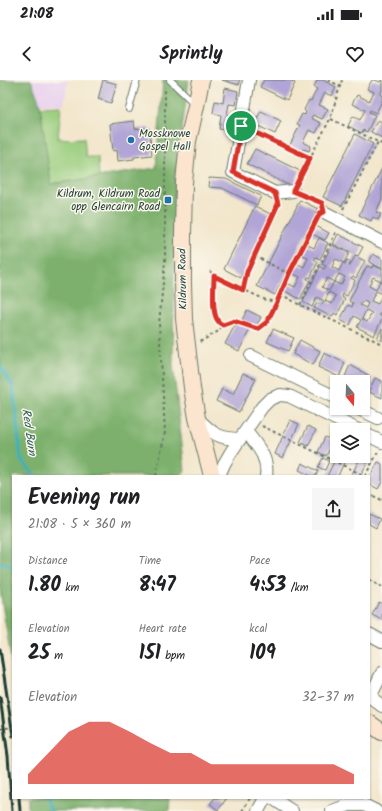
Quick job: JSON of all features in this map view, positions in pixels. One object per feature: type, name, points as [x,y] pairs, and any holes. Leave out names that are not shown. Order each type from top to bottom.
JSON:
[{"type":"street","name":"Kildrum Road","points":[[200,80],[188,141],[184,190],[184,319],[192,388],[212,475]]},
{"type":"street","points":[[249,80],[233,172],[275,193],[293,191]]},
{"type":"street","points":[[324,212],[382,242]]},
{"type":"street","points":[[251,356],[330,395]]},
{"type":"street","points":[[219,475],[224,464],[246,430],[262,407],[270,399],[280,395],[289,396],[343,423]]},
{"type":"street","points":[[320,412],[330,399]]},
{"type":"street","points":[[370,414],[378,418]]},
{"type":"street","points":[[198,418],[210,431],[220,437],[233,439],[246,430]]},
{"type":"street","points":[[246,430],[264,456],[267,468],[266,475]]},
{"type":"street","points":[[370,439],[380,447]]},
{"type":"street","points":[[370,635],[382,641]]},
{"type":"street","points":[[370,695],[382,673]]},
{"type":"street","points":[[370,698],[382,706]]},
{"type":"street","points":[[370,724],[382,732]]},
{"type":"street","points":[[258,811],[264,799]]},
{"type":"street","points":[[274,799],[292,811]]},
{"type":"street","points":[[332,811],[349,805],[364,805],[376,811]]},
{"type":"lane","points":[[128,109],[138,80]]},
{"type":"lane","points":[[170,80],[196,106]]},
{"type":"path","points":[[156,475],[165,432],[159,324],[165,262],[165,80]]},
{"type":"path","points":[[328,80],[340,86]]},
{"type":"path","points":[[188,350],[217,332],[223,325],[234,321],[258,329],[267,322],[289,274],[320,213],[324,212],[322,203],[293,191],[330,119],[342,80]]},
{"type":"path","points":[[330,119],[382,144]]},
{"type":"path","points":[[241,126],[310,158]]},
{"type":"path","points":[[300,305],[342,221],[344,208],[378,142]]},
{"type":"path","points":[[243,290],[247,272],[278,204],[275,193]]},
{"type":"path","points":[[254,256],[289,274]]},
{"type":"path","points":[[210,271],[214,276],[243,290],[266,300],[277,302]]},
{"type":"path","points":[[214,276],[215,315],[218,321],[223,325]]},
{"type":"path","points":[[281,294],[300,305],[382,344]]},
{"type":"path","points":[[246,430],[362,475]]},
{"type":"path","points":[[366,475],[380,447]]},
{"type":"path","points":[[370,496],[371,495],[382,500]]},
{"type":"path","points":[[370,581],[382,587]]},
{"type":"path","points":[[0,729],[12,727]]},
{"type":"path","points":[[242,811],[249,799]]},
{"type":"shaded area","points":[[30,80],[68,80],[64,104],[40,104]]},
{"type":"green space","points":[[0,80],[31,80],[40,104],[51,184],[156,168],[163,80],[189,80],[175,178],[173,365],[185,471],[180,475],[12,475],[12,666],[0,590]]},
{"type":"green space","points":[[61,106],[58,139],[84,138],[86,157],[98,157],[99,177],[51,184],[40,107]]},
{"type":"green space","points":[[28,799],[170,799],[169,811],[28,811]]},
{"type":"building","points":[[103,80],[117,84],[111,103],[98,99]]},
{"type":"building","points":[[222,80],[240,80],[239,85]]},
{"type":"building","points":[[264,80],[290,80],[295,83],[287,100],[260,87]]},
{"type":"building","points":[[317,80],[323,80],[336,87],[332,96],[325,93],[319,105],[328,109],[322,119],[313,115],[311,118],[321,123],[316,133],[309,130],[303,142],[311,146],[309,151],[303,149],[301,152],[289,147],[300,125],[297,124],[302,114],[305,115],[306,112],[304,110],[309,100],[311,101],[317,89],[314,87]]},
{"type":"building","points":[[372,80],[380,82],[382,80],[382,91],[380,94],[382,96],[382,101],[376,113],[370,110],[369,112],[375,115],[367,132],[363,130],[362,133],[348,126],[353,116],[360,120],[365,110],[352,104],[357,95],[369,101],[374,92],[367,89]]},
{"type":"building","points":[[225,88],[238,91],[236,105],[229,104],[227,115],[234,116],[232,131],[219,129],[221,115],[213,113],[215,101],[223,103]]},
{"type":"building","points":[[261,111],[281,121],[275,134],[254,124]]},
{"type":"building","points":[[378,120],[382,122],[382,138],[371,132]]},
{"type":"building","name":"Mossknowe Gospel Hall","points":[[134,121],[135,129],[149,128],[152,155],[118,161],[117,150],[113,151],[110,124]]},
{"type":"building","points":[[355,134],[373,144],[342,206],[323,197]]},
{"type":"building","points":[[255,149],[300,171],[292,187],[247,164]]},
{"type":"building","points":[[382,168],[382,199],[376,212],[381,214],[378,220],[373,217],[371,221],[359,215]]},
{"type":"building","points":[[209,178],[226,179],[261,196],[257,205],[222,188],[208,187]]},
{"type":"building","points":[[300,200],[318,209],[275,295],[257,286]]},
{"type":"building","points":[[255,206],[272,215],[241,278],[224,269]]},
{"type":"building","points":[[316,226],[329,233],[325,240],[312,234]]},
{"type":"building","points":[[338,234],[363,247],[358,256],[333,244]]},
{"type":"building","points":[[319,238],[328,243],[320,259],[316,257],[314,259],[318,262],[310,278],[308,277],[307,279],[310,281],[300,299],[283,290],[287,283],[295,287],[300,277],[291,273],[296,263],[304,267],[308,258],[301,254],[306,244],[314,248]]},
{"type":"building","points":[[332,245],[349,253],[344,263],[336,259],[335,260],[332,267],[339,271],[343,263],[345,264],[347,260],[351,262],[350,266],[355,256],[365,261],[356,278],[353,276],[351,278],[355,280],[347,296],[343,294],[342,297],[345,299],[337,315],[334,313],[332,317],[314,308],[317,303],[321,305],[324,301],[317,297],[312,307],[303,302],[320,267],[324,269],[326,266],[322,264]],"holes":[[[339,274],[345,277],[341,285],[334,282]],[[327,278],[334,282],[329,291],[322,287]],[[329,292],[336,296],[332,304],[325,301]]]},
{"type":"building","points":[[373,254],[382,259],[382,269],[369,262]]},
{"type":"building","points":[[373,265],[382,269],[381,281],[373,277],[369,286],[376,290],[380,281],[382,282],[382,294],[376,291],[371,301],[378,304],[382,295],[382,313],[379,315],[382,319],[374,336],[357,327],[361,320],[354,316],[350,325],[340,320],[348,305],[352,307],[353,303],[349,301],[367,266],[372,268]],"holes":[[[363,301],[368,303],[366,308],[360,305]],[[366,310],[372,313],[367,322],[362,319]]]},
{"type":"building","points":[[247,310],[261,317],[256,327],[252,325],[239,351],[225,344],[235,325],[239,326]]},
{"type":"building","points":[[382,328],[382,341],[377,338]]},
{"type":"building","points":[[273,329],[294,338],[288,351],[267,342]]},
{"type":"building","points":[[300,340],[320,351],[313,365],[293,354]]},
{"type":"building","points":[[324,353],[345,363],[340,375],[335,375],[318,367]]},
{"type":"building","points":[[350,365],[368,375],[346,375]]},
{"type":"building","points":[[243,373],[256,379],[239,412],[216,401],[222,389],[233,394]]},
{"type":"building","points":[[375,378],[382,381],[382,398],[370,392]]},
{"type":"building","points":[[290,420],[299,424],[283,458],[275,454]]},
{"type":"building","points":[[308,426],[316,430],[308,446],[300,442]]},
{"type":"building","points":[[325,437],[330,439],[330,448],[326,456],[318,452]]},
{"type":"building","points":[[323,458],[329,461],[325,470],[318,467]]},
{"type":"building","points":[[378,462],[382,464],[382,482],[378,489],[370,485],[370,477]]},
{"type":"building","points":[[302,463],[318,471],[316,475],[309,475],[299,470]]},
{"type":"building","points":[[334,463],[344,463],[338,475],[328,475]]},
{"type":"building","points":[[358,463],[367,463],[361,475],[352,475]]},
{"type":"building","points":[[370,514],[380,519],[376,528],[370,525]]},
{"type":"building","points":[[379,602],[382,604],[382,620],[372,615]]},
{"type":"building","points":[[214,799],[226,799],[218,810],[210,804]]},
{"type":"waterway","name":"Red Burn","points":[[0,366],[13,386],[21,460],[34,475]]},
{"type":"waterway","points":[[0,564],[3,563],[12,567]]},
{"type":"waterway","name":"Red Burn","points":[[45,799],[51,811]]},
{"type":"railway","points":[[0,649],[12,729]]},
{"type":"railway","points":[[0,697],[8,756],[12,811]]},
{"type":"railway","points":[[19,799],[20,811]]},
{"type":"place","name":"Mossknowe Gospel Hall","points":[[131,140]]},
{"type":"place","name":"Kildrum, Kildrum Road opp Glencairn Road","points":[[168,200]]},
{"type":"route","points":[[241,126],[310,158],[293,191],[322,203],[324,212],[320,213],[289,274],[267,322],[258,329],[234,321],[223,325],[218,321],[215,315],[214,306],[214,276],[243,290],[247,272],[278,204],[275,193],[233,172],[241,126]]}]
